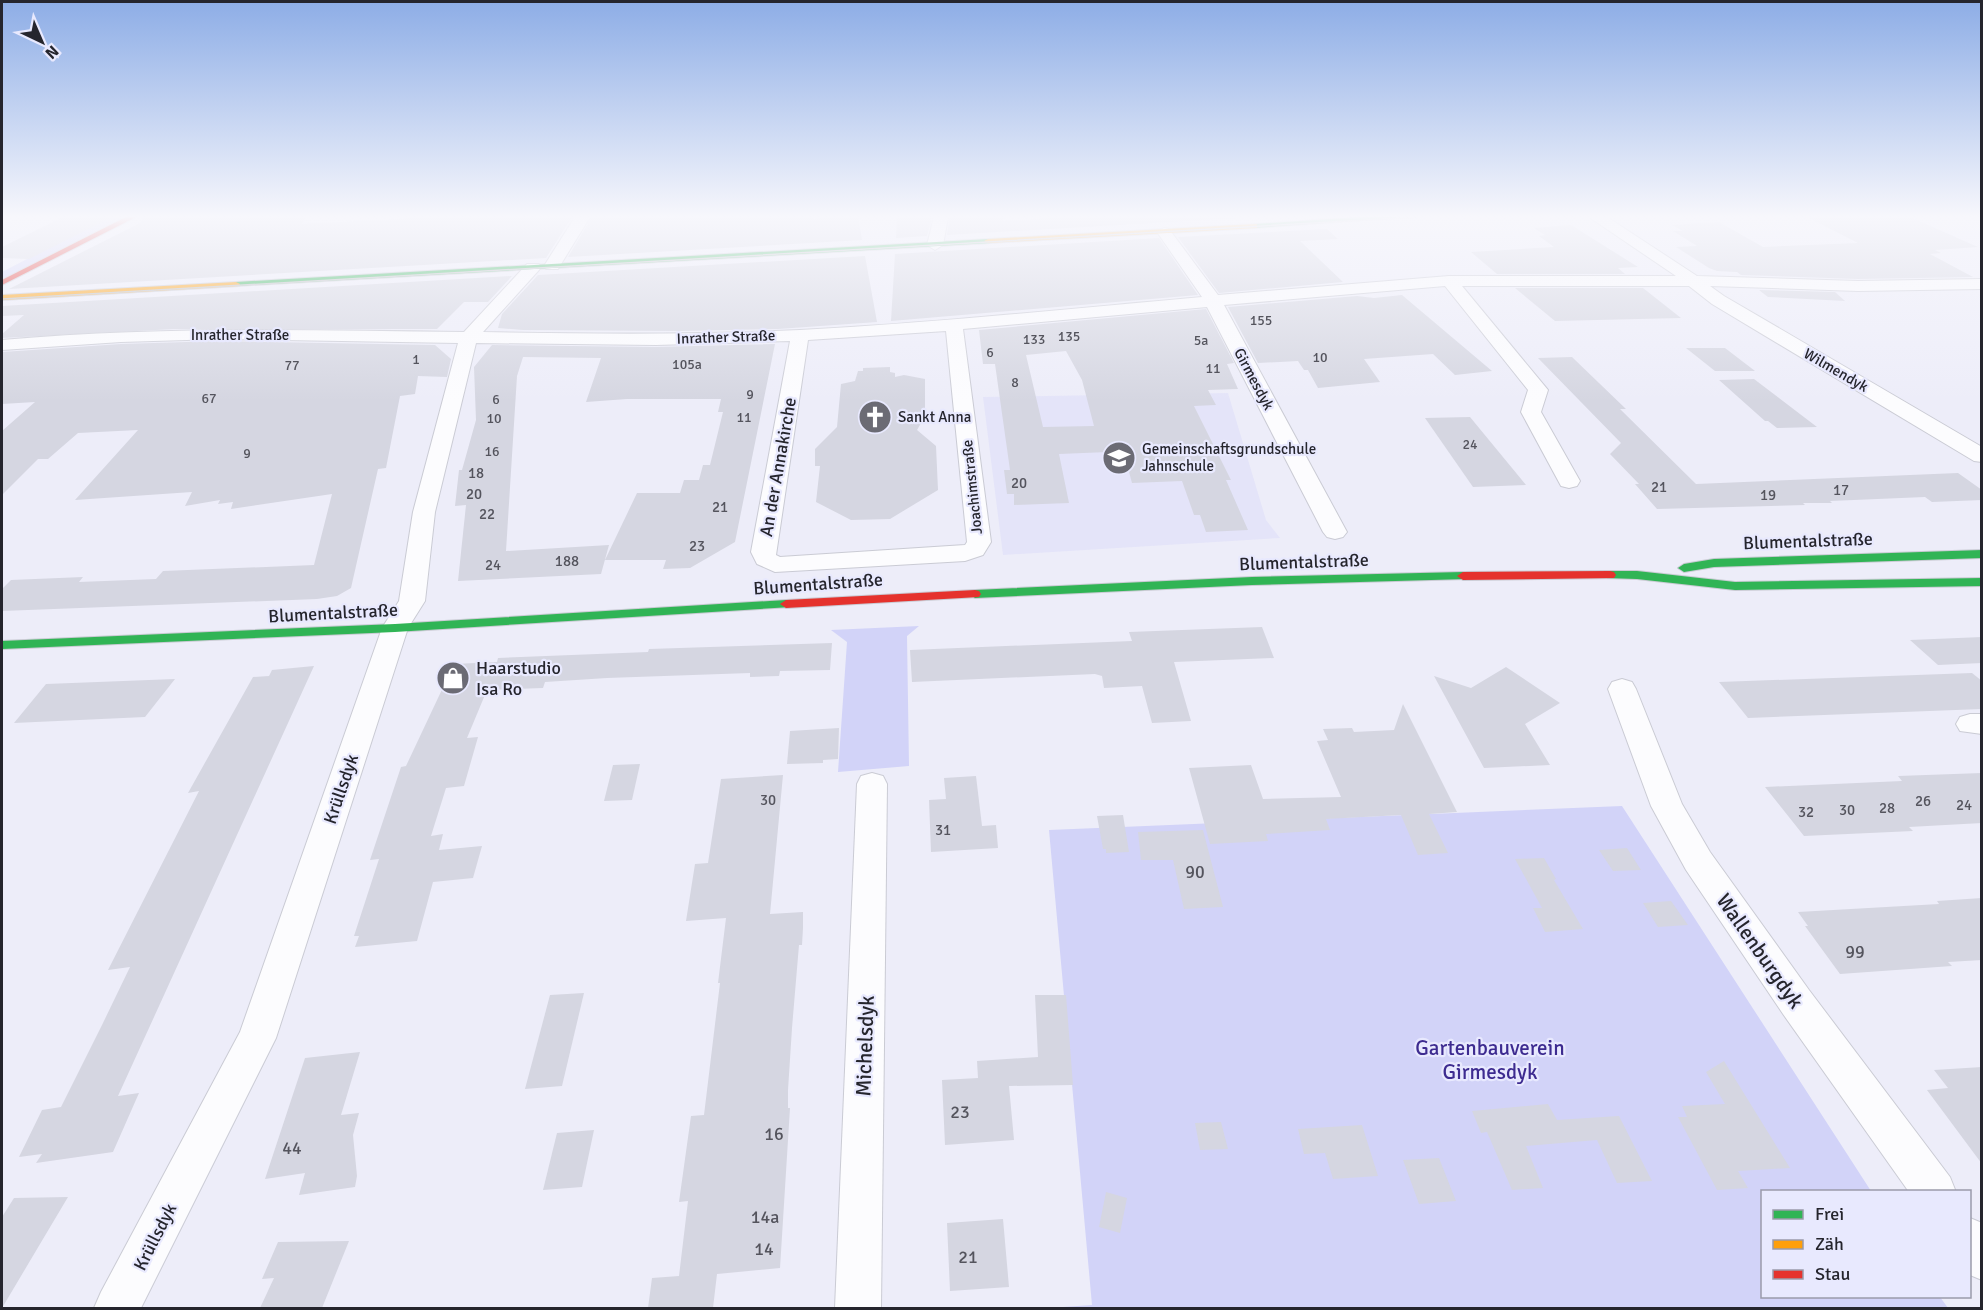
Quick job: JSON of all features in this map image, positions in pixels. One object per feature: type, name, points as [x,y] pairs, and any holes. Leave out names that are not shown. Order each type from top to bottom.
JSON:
[{"type":"main road","points":[[2,298],[342,278]]},
{"type":"main road","name":"Blumentalstraße","points":[[1637,575],[1714,563],[1982,554]]},
{"type":"main road","name":"Blumentalstraße","points":[[2,645],[395,628],[878,598],[1252,581],[1432,576],[1637,575],[1735,586],[1982,582]]},
{"type":"street","name":"Krüllsdyk","points":[[117,1308],[257,1038],[395,628],[412,601],[424,512],[468,338],[522,278]]},
{"type":"street","name":"Girmesdyk","points":[[1197,278],[1213,301],[1335,532]]},
{"type":"street","name":"Wilmendyk","points":[[1688,278],[1764,328],[1982,456]]},
{"type":"street","name":"Inrather Straße","points":[[2,345],[219,334],[656,340],[800,335],[954,325],[1449,281],[1692,281],[1858,286],[1982,284]]},
{"type":"street","points":[[1449,281],[1538,390],[1531,412],[1569,481]]},
{"type":"street","name":"Joachimstraße","points":[[954,325],[979,542]]},
{"type":"street","name":"An der Annakirche","points":[[800,335],[763,552],[766,560],[775,565],[787,566],[965,554],[975,550],[979,542]]},
{"type":"street","name":"Wallenburgdyk","points":[[1622,689],[1667,806],[1698,861],[1796,1002],[1934,1190]]},
{"type":"street","name":"Michelsdyk","points":[[858,1308],[872,784]]},
{"type":"street","points":[[1971,1242],[1982,1258]]},
{"type":"shaded area","name":"Gemeinschaftsgrundschule Jahnschule","points":[[1228,393],[1266,520],[1280,538],[1003,555],[983,397]]},
{"type":"green space","points":[[919,626],[907,636],[909,766],[838,772],[847,642],[831,630]]},
{"type":"green space","name":"Gartenbauverein Girmesdyk","points":[[1622,806],[1870,1190],[1761,1190],[1761,1298],[1941,1298],[1948,1308],[1048,1308],[1092,1305],[1049,830]]},
{"type":"building","points":[[31,278],[197,278],[9,289]]},
{"type":"building","points":[[476,278],[510,278],[488,302],[464,302],[437,329],[175,329],[2,338],[2,334],[24,315],[2,316],[2,306]]},
{"type":"building","points":[[535,278],[869,278],[877,322],[778,329],[523,330],[498,328],[502,314]]},
{"type":"building","points":[[894,278],[1186,278],[1198,295],[891,321]]},
{"type":"building","points":[[1208,278],[1339,278],[1343,282],[1219,293]]},
{"type":"building","points":[[1833,278],[1908,278],[1858,279]]},
{"type":"building","points":[[1515,288],[1643,288],[1681,318],[1555,321]]},
{"type":"building","points":[[1759,290],[1835,292],[1845,301],[1768,297]]},
{"type":"building","points":[[1402,295],[1492,371],[1455,375],[1433,354],[1364,359],[1380,382],[1318,388],[1308,370],[1304,370],[1298,361],[1258,363],[1228,307],[1357,296],[1374,298]]},
{"type":"building","points":[[1206,309],[1234,363],[1227,364],[1238,389],[1208,390],[1216,405],[1194,406],[1231,480],[1226,480],[1248,530],[1206,532],[1200,515],[1194,515],[1182,481],[1132,483],[1125,457],[1109,457],[1108,452],[1059,454],[1069,503],[1014,505],[1014,494],[1007,494],[1004,470],[1010,470],[995,364],[983,364],[979,330]],"holes":[[[1066,351],[1082,380],[1094,426],[1043,427],[1026,355]]]},
{"type":"building","points":[[219,341],[435,345],[451,359],[447,377],[418,376],[415,394],[400,396],[386,468],[378,469],[351,588],[337,596],[317,599],[2,611],[2,589],[11,580],[83,577],[79,582],[156,579],[163,571],[314,565],[332,494],[231,509],[233,502],[218,504],[220,500],[185,506],[192,492],[75,500],[138,430],[78,433],[48,459],[38,459],[2,495],[2,431],[35,402],[2,404],[2,352],[121,344]]},
{"type":"building","points":[[775,344],[735,542],[690,568],[663,569],[666,560],[605,560],[637,493],[680,493],[684,480],[699,480],[703,465],[710,465],[723,412],[718,412],[721,399],[627,399],[586,402],[601,358],[523,357],[517,376],[506,551],[609,545],[601,574],[458,581],[466,505],[455,506],[459,470],[462,470],[476,420],[474,367],[492,345],[656,347]]},
{"type":"building","points":[[1686,348],[1725,348],[1755,371],[1715,371]]},
{"type":"building","points":[[1572,357],[1626,409],[1620,409],[1696,484],[1958,473],[1982,490],[1982,500],[1932,502],[1925,497],[1803,503],[1805,505],[1657,509],[1635,484],[1639,484],[1610,454],[1621,443],[1538,358]]},
{"type":"building","points":[[890,367],[890,372],[895,373],[895,377],[904,375],[925,379],[925,416],[917,430],[936,446],[938,490],[890,519],[851,520],[816,502],[820,466],[815,466],[815,449],[837,427],[841,384],[855,381],[858,371],[863,371],[863,368]]},
{"type":"building","points":[[1754,379],[1817,427],[1777,428],[1765,421],[1719,380]]},
{"type":"building","points":[[1470,417],[1526,485],[1473,487],[1425,418]]},
{"type":"building","points":[[1262,627],[1274,658],[1174,662],[1191,721],[1152,723],[1142,686],[1104,688],[1102,676],[1095,674],[912,682],[910,650],[1132,641],[1129,632]]},
{"type":"building","points":[[1982,637],[1982,663],[1938,665],[1910,640]]},
{"type":"building","points":[[832,643],[830,670],[780,671],[779,676],[750,677],[750,673],[607,678],[545,682],[543,688],[487,690],[467,738],[478,737],[464,786],[446,788],[431,836],[443,834],[439,850],[482,846],[473,878],[433,882],[417,941],[355,947],[359,936],[354,936],[379,859],[370,860],[401,767],[406,766],[454,664],[497,662],[498,658],[648,652],[649,649]]},
{"type":"building","points":[[314,666],[118,1096],[139,1093],[113,1152],[36,1163],[42,1154],[19,1157],[42,1110],[61,1107],[102,1025],[130,967],[108,970],[199,791],[188,793],[253,677],[269,676],[272,670]]},
{"type":"building","points":[[1506,667],[1560,703],[1525,724],[1550,765],[1484,768],[1434,676],[1471,688]]},
{"type":"building","points":[[1972,673],[1982,681],[1982,709],[1748,718],[1719,682]]},
{"type":"building","points":[[175,679],[145,717],[14,723],[46,684]]},
{"type":"building","points":[[1403,704],[1457,812],[1429,814],[1448,853],[1418,855],[1401,815],[1326,819],[1330,830],[1266,834],[1268,841],[1210,844],[1189,768],[1251,765],[1263,799],[1341,797],[1317,741],[1328,740],[1323,729],[1352,728],[1354,732],[1394,730]]},
{"type":"building","points":[[839,728],[838,759],[823,760],[823,763],[787,764],[790,731]]},
{"type":"building","points":[[640,764],[632,800],[604,801],[613,765]]},
{"type":"building","points":[[1982,773],[1982,823],[1909,827],[1913,831],[1804,836],[1765,787],[1902,781],[1898,776]]},
{"type":"building","points":[[783,775],[770,914],[803,912],[803,928],[802,945],[799,945],[792,1028],[788,1090],[788,1108],[790,1108],[780,1268],[717,1274],[713,1308],[648,1308],[652,1278],[679,1276],[688,1201],[679,1202],[691,1116],[704,1115],[720,983],[718,983],[726,918],[686,921],[695,864],[708,863],[721,779]]},
{"type":"building","points":[[976,776],[982,826],[996,825],[998,848],[931,852],[929,800],[946,799],[944,778]]},
{"type":"building","points":[[1123,815],[1129,852],[1106,853],[1106,849],[1103,849],[1097,816]]},
{"type":"building","points":[[1203,830],[1223,907],[1184,909],[1173,860],[1141,860],[1138,832]]},
{"type":"building","points":[[1627,848],[1641,870],[1613,871],[1599,850]]},
{"type":"building","points":[[1544,858],[1556,879],[1554,880],[1583,929],[1545,932],[1533,908],[1542,908],[1515,859]]},
{"type":"building","points":[[1982,898],[1982,960],[1948,962],[1952,966],[1840,974],[1805,926],[1808,926],[1798,912],[1939,904],[1937,901]]},
{"type":"building","points":[[1671,901],[1688,925],[1658,927],[1643,903]]},
{"type":"building","points":[[584,993],[562,1086],[525,1089],[550,995]]},
{"type":"building","points":[[1035,995],[1066,995],[1073,1085],[1009,1086],[1014,1140],[945,1145],[942,1080],[978,1078],[977,1061],[1038,1057]]},
{"type":"building","points":[[360,1052],[341,1115],[359,1113],[353,1135],[357,1176],[355,1187],[299,1195],[305,1173],[265,1179],[305,1058]]},
{"type":"building","points":[[1724,1061],[1790,1168],[1738,1171],[1748,1188],[1717,1190],[1678,1117],[1687,1117],[1682,1106],[1725,1104],[1706,1072]]},
{"type":"building","points":[[1982,1067],[1982,1164],[1927,1090],[1948,1088],[1934,1070]]},
{"type":"building","points":[[1548,1104],[1557,1120],[1619,1116],[1652,1181],[1617,1183],[1597,1140],[1526,1146],[1543,1188],[1512,1190],[1487,1132],[1481,1133],[1472,1111]]},
{"type":"building","points":[[1221,1122],[1228,1149],[1200,1150],[1195,1123]]},
{"type":"building","points":[[1362,1125],[1378,1176],[1333,1179],[1325,1153],[1304,1154],[1298,1129]]},
{"type":"building","points":[[594,1130],[582,1187],[543,1190],[557,1133]]},
{"type":"building","points":[[1439,1158],[1456,1201],[1419,1204],[1403,1160]]},
{"type":"building","points":[[1106,1192],[1127,1198],[1120,1233],[1099,1227]]},
{"type":"building","points":[[68,1197],[2,1308],[2,1217],[14,1198]]},
{"type":"building","points":[[1003,1219],[1009,1287],[950,1291],[947,1223]]},
{"type":"building","points":[[349,1241],[322,1308],[260,1308],[274,1278],[262,1279],[278,1242]]},
{"type":"tram line","points":[[2,299],[363,278]]},
{"type":"traffic: fast","points":[[236,284],[339,278]]},
{"type":"traffic: fast","points":[[1684,568],[1714,563],[1982,554]]},
{"type":"traffic: fast","points":[[1610,575],[1637,575],[1735,586],[1982,582]]},
{"type":"traffic: fast","points":[[975,594],[1252,581],[1463,576]]},
{"type":"traffic: fast","points":[[2,645],[395,628],[786,604]]},
{"type":"traffic: slow","points":[[2,298],[236,284]]},
{"type":"traffic: jam","points":[[2,283],[12,278]]},
{"type":"traffic: jam","points":[[1463,576],[1610,575]]},
{"type":"traffic: jam","points":[[786,604],[975,594]]},
{"type":"place","name":"Sankt Anna","points":[[875,417]]},
{"type":"place","name":"Gemeinschaftsgrundschule Jahnschule","points":[[1119,458]]},
{"type":"place","name":"Haarstudio Isa Ro","points":[[453,678]]}]
